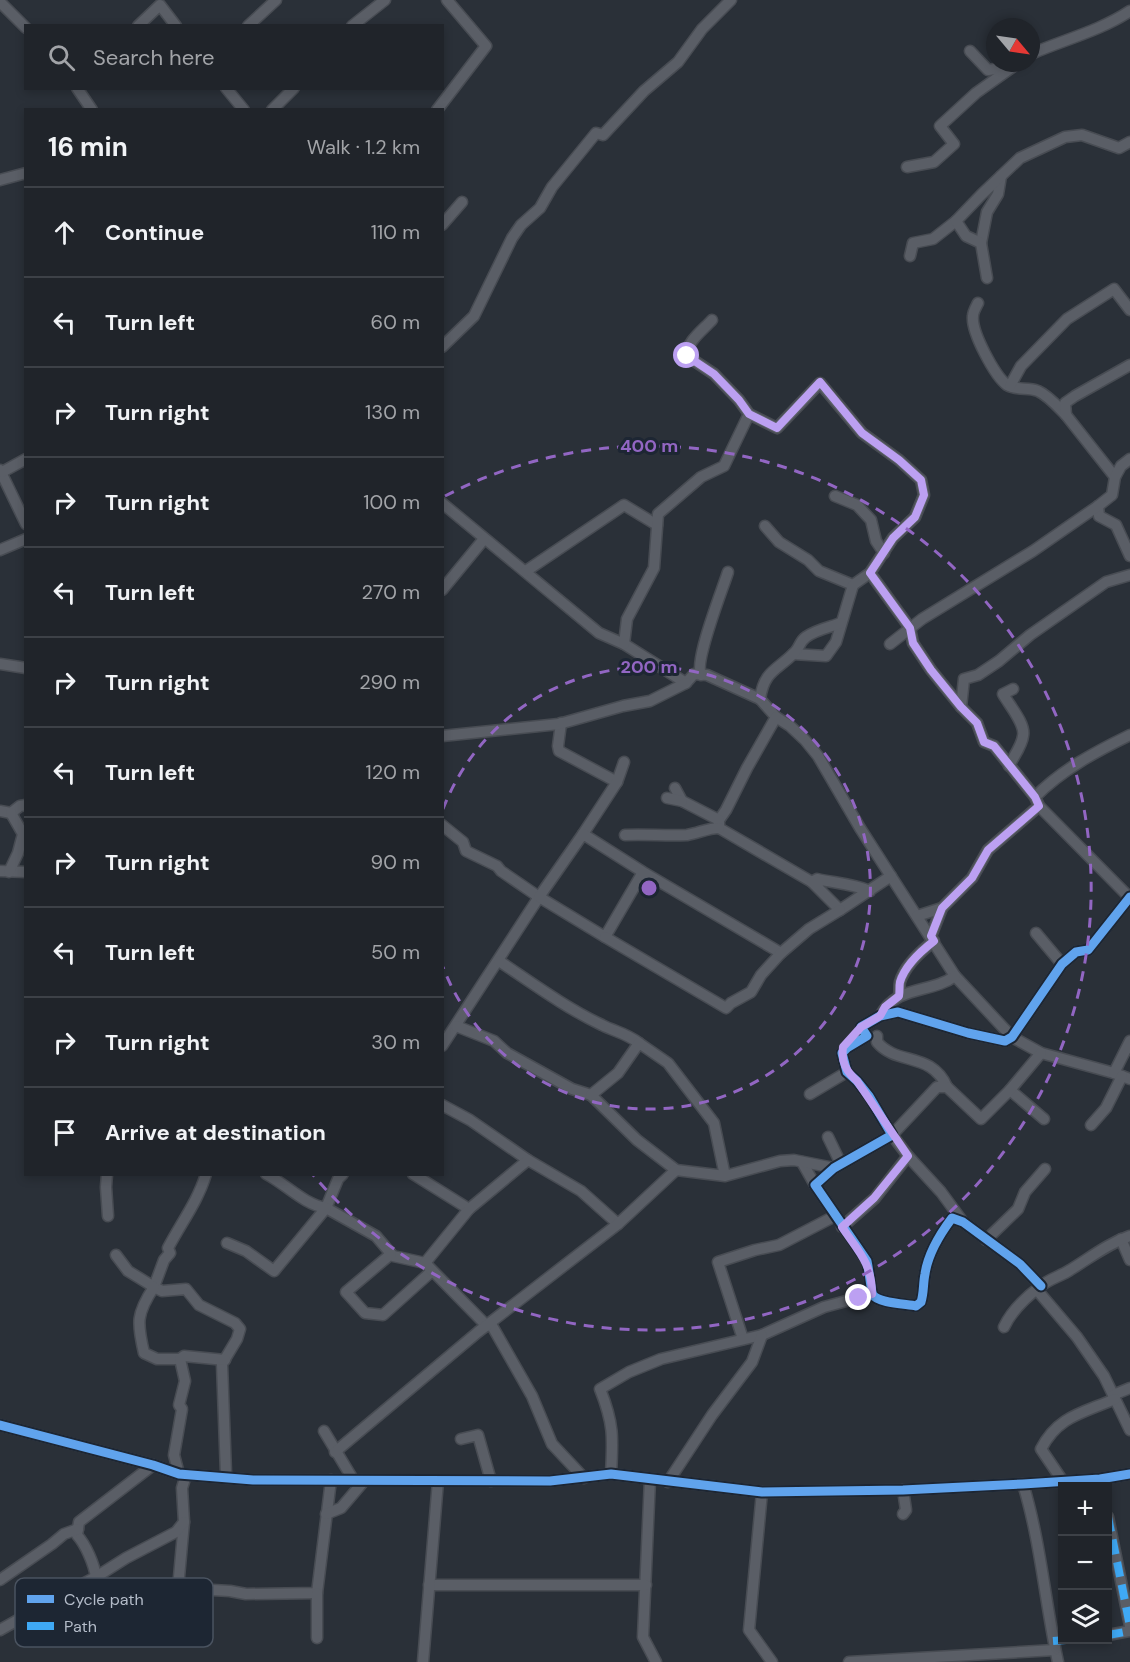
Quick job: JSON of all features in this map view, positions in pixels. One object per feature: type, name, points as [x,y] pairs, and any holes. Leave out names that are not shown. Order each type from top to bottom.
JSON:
[{"type":"street","points":[[250,24],[276,0]]},
{"type":"street","points":[[355,24],[385,0]]},
{"type":"street","points":[[439,108],[486,46],[447,0]]},
{"type":"street","points":[[444,345],[474,316],[512,238],[521,225],[540,208],[552,187],[596,133],[603,135],[644,92],[678,62],[702,29],[731,0]]},
{"type":"street","points":[[0,2],[24,26]]},
{"type":"street","points":[[140,24],[160,5],[174,24]]},
{"type":"street","points":[[1040,50],[1086,33],[1130,11]]},
{"type":"street","points":[[970,51],[986,68]]},
{"type":"street","points":[[907,167],[934,162],[954,144],[940,126],[976,93],[1005,72]]},
{"type":"street","points":[[78,90],[91,108]]},
{"type":"street","points":[[228,90],[242,108]]},
{"type":"street","points":[[275,108],[292,90]]},
{"type":"street","points":[[910,256],[913,243],[933,239],[956,221],[1020,158],[1065,137],[1082,135],[1119,148],[1130,142]]},
{"type":"street","points":[[0,180],[24,173]]},
{"type":"street","points":[[987,278],[981,243],[987,212],[998,194],[1000,176]]},
{"type":"street","points":[[444,223],[462,202]]},
{"type":"street","points":[[956,221],[966,236],[981,243]]},
{"type":"street","points":[[1010,386],[1021,366],[1067,319],[1089,304],[1114,289],[1130,310]]},
{"type":"street","points":[[978,303],[973,315],[975,336],[1003,380],[1020,390],[1029,389],[1040,392],[1066,415],[1115,477]]},
{"type":"street","points":[[712,320],[691,343],[687,356],[714,374],[749,414],[777,428],[820,382],[862,433],[899,460],[921,480],[924,495],[915,517],[893,538],[870,573],[853,585],[832,658],[793,654]]},
{"type":"street","points":[[1066,415],[1065,404],[1075,396],[1130,366]]},
{"type":"street","points":[[624,644],[627,619],[654,568],[658,514],[701,477],[724,466],[749,414]]},
{"type":"street","points":[[890,644],[952,599],[1033,551],[1098,506],[1112,495],[1115,477],[1121,466],[1130,459]]},
{"type":"street","points":[[24,460],[1,471],[24,521]]},
{"type":"street","points":[[835,496],[857,505],[871,520],[876,541],[884,553]]},
{"type":"street","points":[[444,505],[599,633],[624,644],[686,683]]},
{"type":"street","points":[[526,571],[624,505],[657,525]]},
{"type":"street","points":[[1098,506],[1099,516],[1116,525],[1130,556]]},
{"type":"street","points":[[765,526],[779,542],[808,560],[819,571],[853,585]]},
{"type":"street","points":[[444,588],[484,539]]},
{"type":"street","points":[[0,550],[24,540]]},
{"type":"street","points":[[701,675],[698,669],[701,650],[718,615],[728,572]]},
{"type":"street","points":[[870,573],[910,628],[913,643],[931,670],[977,723],[984,742],[994,746],[1037,801],[1130,898],[1088,950],[1076,952],[1062,964],[1012,1037],[1005,1041],[988,1038],[898,1012],[880,1016],[861,1027],[867,1036],[842,1053],[847,1072],[863,1089],[908,1156],[941,1192],[963,1222],[1020,1264],[1039,1288],[1104,1376],[1130,1430]]},
{"type":"street","points":[[961,707],[964,679],[978,675],[999,661],[1038,629],[1106,582],[1130,575]]},
{"type":"street","points":[[760,699],[762,686],[771,671],[793,654],[807,635],[841,623]]},
{"type":"street","points":[[0,664],[24,668]]},
{"type":"street","points":[[444,736],[561,723],[650,701],[686,683],[694,674],[707,675],[760,699],[818,756],[955,976],[1012,1037],[1041,1053],[1122,1076]]},
{"type":"street","points":[[1009,766],[1023,736],[1022,723],[1004,694],[1013,688]]},
{"type":"street","points":[[625,835],[665,836],[701,833],[719,824],[776,717]]},
{"type":"street","points":[[561,723],[558,746],[560,751],[617,782]]},
{"type":"street","points":[[899,996],[901,979],[932,938],[942,908],[972,878],[988,850],[1037,801],[1045,786],[1105,747],[1130,735]]},
{"type":"street","points":[[444,1043],[617,782],[624,762]]},
{"type":"street","points":[[675,788],[682,801]]},
{"type":"street","points":[[667,798],[682,801],[812,882],[840,910]]},
{"type":"street","points":[[4,872],[18,853],[24,834],[6,812],[24,805]]},
{"type":"street","points":[[444,827],[463,842],[466,851],[497,866],[539,897],[726,1008],[751,992],[761,975],[781,953],[809,929],[891,876]]},
{"type":"street","points":[[583,834],[781,953]]},
{"type":"street","points":[[4,872],[24,872]]},
{"type":"street","points":[[605,937],[643,872]]},
{"type":"street","points":[[812,882],[817,879],[855,885],[870,891]]},
{"type":"street","points":[[917,916],[942,908]]},
{"type":"street","points":[[1036,933],[1062,964]]},
{"type":"street","points":[[499,961],[602,1025],[627,1034],[668,1063],[714,1123],[725,1176]]},
{"type":"street","points":[[880,1016],[885,1007],[899,996],[948,981],[955,976]]},
{"type":"street","points":[[456,1026],[494,1041],[507,1053],[572,1089],[591,1095],[637,1140],[675,1170],[725,1176],[780,1161],[794,1160],[837,1166]]},
{"type":"street","points":[[877,1036],[877,1042],[887,1052],[923,1062],[941,1077],[947,1087],[981,1119],[1010,1090],[1041,1053]]},
{"type":"street","points":[[1091,1125],[1106,1108],[1122,1076],[1130,1041]]},
{"type":"street","points":[[591,1095],[618,1073],[639,1043]]},
{"type":"street","points":[[810,1094],[847,1072]]},
{"type":"street","points":[[815,1185],[837,1166],[892,1135],[937,1087],[947,1087]]},
{"type":"street","points":[[1010,1090],[1044,1119]]},
{"type":"street","points":[[444,1106],[470,1120],[528,1160],[582,1191],[618,1224]]},
{"type":"street","points":[[828,1137],[837,1166]]},
{"type":"street","points":[[842,1227],[874,1198],[908,1156]]},
{"type":"street","points":[[392,1254],[346,1292],[365,1313],[383,1314],[428,1267],[469,1209],[528,1160]]},
{"type":"street","points":[[802,1162],[842,1227],[867,1261],[872,1294],[877,1299],[916,1306],[921,1302],[925,1273],[941,1231],[952,1218],[963,1222]]},
{"type":"street","points":[[986,1240],[1018,1209],[1025,1192],[1045,1169]]},
{"type":"street","points":[[335,1451],[489,1325],[618,1224],[675,1170]]},
{"type":"street","points":[[107,1176],[105,1187],[108,1216]]},
{"type":"street","points":[[205,1176],[193,1207],[168,1248],[170,1253],[164,1260],[154,1287],[142,1304],[139,1329],[144,1353],[157,1359],[180,1359],[184,1356],[225,1360]]},
{"type":"street","points":[[270,1176],[317,1207],[326,1208],[375,1236],[392,1254],[428,1267],[489,1325],[532,1396],[552,1444],[584,1478]]},
{"type":"street","points":[[227,1243],[246,1251],[274,1271],[326,1208],[340,1176]]},
{"type":"street","points":[[416,1176],[469,1209]]},
{"type":"street","points":[[743,1339],[718,1262],[797,1238],[835,1216]]},
{"type":"street","points":[[1004,1327],[1012,1311],[1039,1288],[1099,1250],[1125,1238],[1130,1260]]},
{"type":"street","points":[[116,1255],[128,1271],[154,1287],[162,1291],[186,1289],[199,1305],[235,1323],[240,1329],[237,1339],[222,1364],[226,1466],[226,1474],[223,1477]]},
{"type":"street","points":[[611,1474],[613,1428],[600,1389],[628,1372],[662,1359],[762,1335],[824,1307],[872,1294]]},
{"type":"street","points":[[668,1482],[712,1415],[752,1362],[762,1335]]},
{"type":"street","points":[[179,1578],[184,1522],[183,1474],[174,1455],[184,1381],[180,1359]]},
{"type":"street","points":[[1062,1480],[1041,1449],[1046,1439],[1060,1423],[1130,1389]]},
{"type":"street","points":[[0,1425],[183,1474],[253,1480],[550,1481],[611,1474],[762,1491],[903,1490],[1062,1480],[1087,1482]]},
{"type":"street","points":[[324,1431],[335,1451],[359,1481]]},
{"type":"street","points":[[461,1439],[478,1436],[491,1481]]},
{"type":"street","points":[[153,1465],[79,1522],[78,1535],[94,1562],[96,1577],[126,1558],[176,1532],[184,1522]]},
{"type":"street","points":[[1103,1482],[1130,1474]]},
{"type":"street","points":[[650,1479],[643,1637],[656,1662]]},
{"type":"street","points":[[317,1638],[317,1593],[331,1480]]},
{"type":"street","points":[[326,1514],[341,1508],[359,1481]]},
{"type":"street","points":[[423,1662],[438,1481]]},
{"type":"street","points":[[1023,1484],[1039,1548],[1058,1662]]},
{"type":"street","points":[[903,1490],[906,1510],[903,1514]]},
{"type":"street","points":[[762,1491],[749,1630],[772,1662]]},
{"type":"street","points":[[0,1580],[64,1534],[78,1529]]},
{"type":"street","points":[[1110,1536],[1125,1569],[1130,1626]]},
{"type":"street","points":[[429,1585],[646,1585]]},
{"type":"street","points":[[213,1590],[246,1594],[317,1593]]},
{"type":"street","points":[[0,1630],[15,1622]]},
{"type":"street","points":[[1112,1634],[1130,1631]]},
{"type":"street","points":[[849,1662],[904,1660],[1058,1644]]},
{"type":"marked path","points":[[1112,1536],[1130,1626]]},
{"type":"marked path","points":[[1112,1634],[1130,1631]]},
{"type":"marked path","points":[[1053,1641],[1058,1641]]},
{"type":"cycle path","points":[[1041,1286],[1020,1264],[963,1222],[952,1218],[939,1237],[929,1259],[921,1302],[916,1306],[899,1304],[880,1300],[873,1295],[867,1261],[815,1185],[834,1168],[892,1135],[869,1096],[847,1072],[842,1053],[867,1036],[861,1027],[880,1016],[898,1012],[968,1033],[1005,1041],[1012,1037],[1062,964],[1076,952],[1088,950],[1130,897]]},
{"type":"cycle path","points":[[0,1425],[153,1465],[179,1474],[253,1480],[550,1481],[611,1474],[762,1492],[903,1490],[1100,1479],[1130,1474]]},
{"type":"route","points":[[687,356],[714,374],[749,414],[777,428],[820,382],[862,433],[899,460],[921,480],[924,495],[915,517],[893,538],[870,573],[910,628],[913,643],[931,670],[961,707],[971,715],[977,723],[984,742],[994,746],[1035,797],[1039,806],[988,850],[972,878],[942,908],[931,936],[934,941],[915,958],[906,970],[899,986],[899,996],[885,1007],[880,1016],[861,1027],[843,1047],[843,1060],[847,1072],[868,1096],[908,1156],[874,1198],[842,1227],[867,1261],[872,1294],[859,1298]]}]
